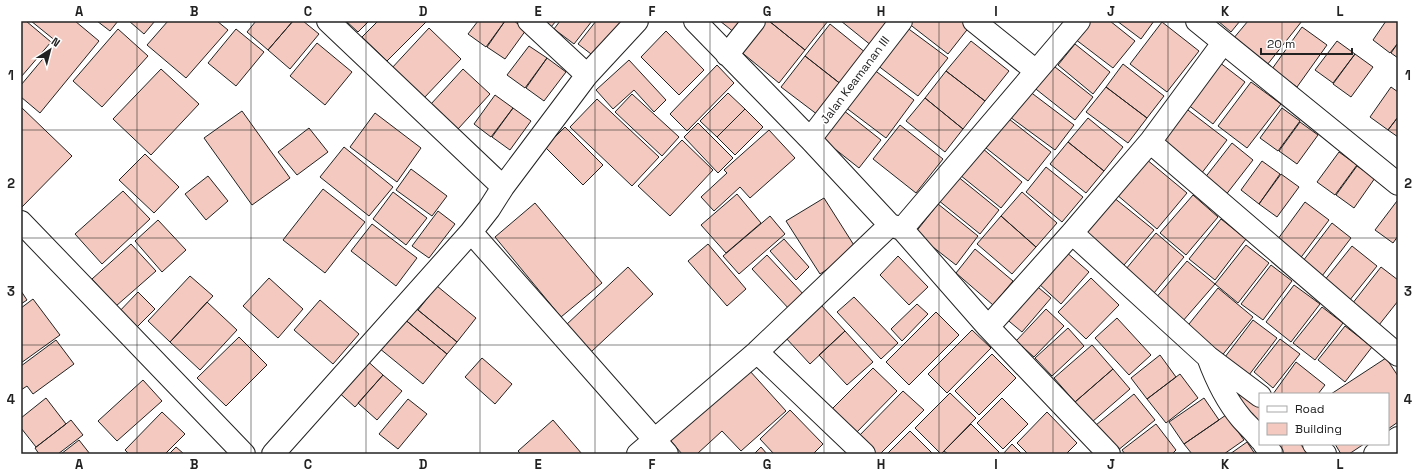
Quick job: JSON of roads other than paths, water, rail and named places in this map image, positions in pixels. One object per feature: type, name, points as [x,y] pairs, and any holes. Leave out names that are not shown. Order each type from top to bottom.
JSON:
[{"type":"street","points":[[328,21],[503,187]]},
{"type":"street","points":[[530,21],[587,75]]},
{"type":"street","points":[[273,454],[471,232],[587,75],[637,21]]},
{"type":"street","points":[[695,21],[896,227],[988,327],[1096,449]]},
{"type":"street","points":[[727,55],[754,21]]},
{"type":"street","name":"Jalan Keamanan III","points":[[810,139],[900,21]]},
{"type":"street","points":[[974,21],[1036,71]]},
{"type":"street","points":[[638,454],[661,447],[757,352],[896,227],[1079,21]]},
{"type":"street","points":[[1197,21],[1398,184]]},
{"type":"street","points":[[988,327],[1072,233],[1150,142],[1223,43]]},
{"type":"street","points":[[1150,142],[1398,355]]},
{"type":"street","points":[[21,222],[244,454]]},
{"type":"street","points":[[471,232],[661,447]]},
{"type":"street","points":[[1072,233],[1208,356],[1259,395]]},
{"type":"street","points":[[757,352],[864,454]]},
{"type":"street","points":[[1208,356],[1215,378],[1223,393],[1241,418],[1259,438]]},
{"type":"street","points":[[1389,444],[1398,438]]},
{"type":"street","points":[[1265,445],[1272,454]]},
{"type":"street","points":[[1315,445],[1325,454]]},
{"type":"street","points":[[1375,454],[1388,445]]}]
